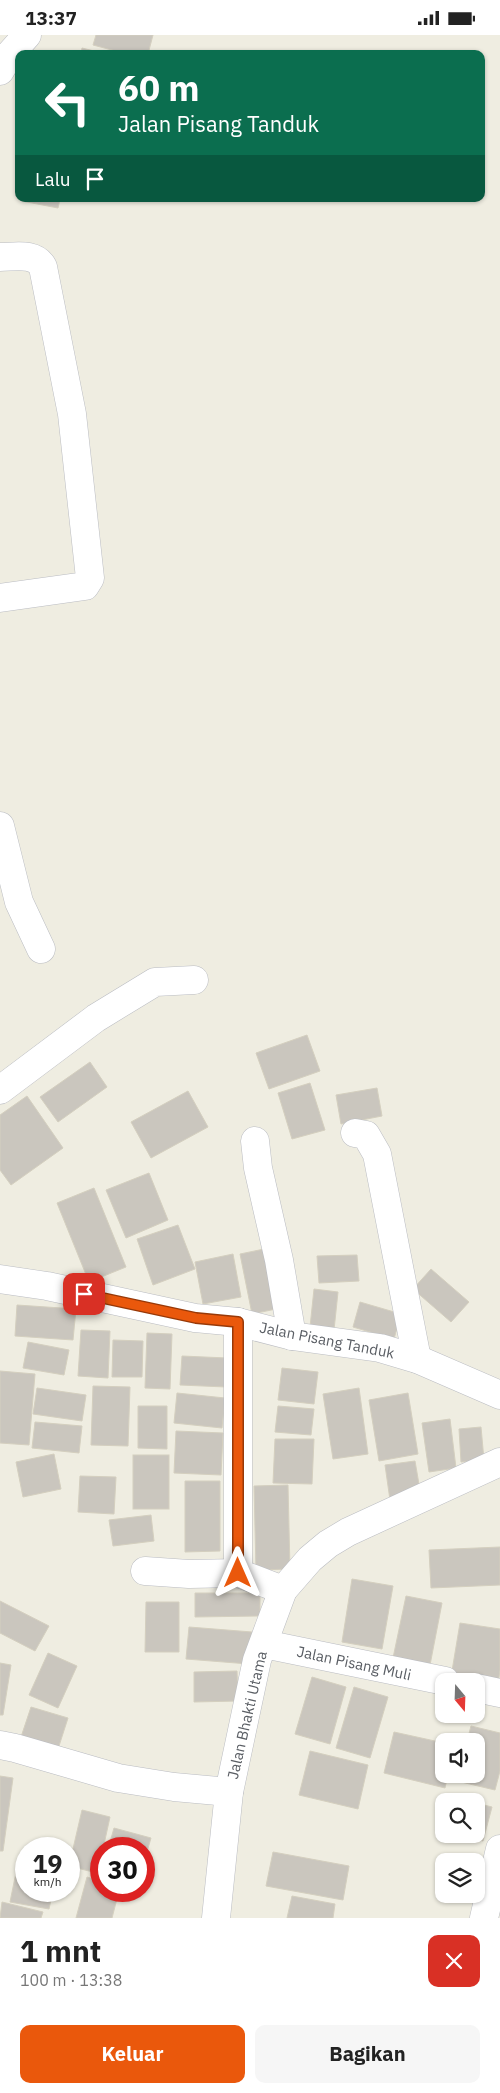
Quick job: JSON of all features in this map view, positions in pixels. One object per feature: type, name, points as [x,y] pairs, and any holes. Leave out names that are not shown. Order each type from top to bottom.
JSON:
[{"type":"street","points":[[0,71],[10,53],[27,35]]},
{"type":"street","points":[[0,257],[31,256],[39,261],[42,267],[72,414],[90,578],[85,586],[0,598]]},
{"type":"street","points":[[0,826],[19,902],[41,949]]},
{"type":"street","points":[[0,1090],[96,1018],[155,982],[194,980]]},
{"type":"street","points":[[354,1133],[368,1137],[377,1154],[418,1359]]},
{"type":"street","points":[[255,1141],[258,1168],[279,1260],[292,1335]]},
{"type":"street","name":"Jalan Pisang Tanduk","points":[[0,1279],[48,1286],[196,1318],[238,1322],[292,1335],[380,1348],[418,1359],[500,1395]]},
{"type":"street","points":[[238,1322],[238,1573]]},
{"type":"street","name":"Jalan Bhakti Utama","points":[[216,1918],[229,1792],[257,1660],[284,1590],[310,1559],[328,1544],[348,1532],[500,1463]]},
{"type":"street","points":[[145,1571],[189,1575],[238,1573],[284,1590]]},
{"type":"street","name":"Jalan Pisang Muli","points":[[264,1644],[435,1679]]},
{"type":"street","points":[[485,1690],[500,1693]]},
{"type":"street","points":[[0,1745],[118,1778],[174,1787],[229,1792]]},
{"type":"street","points":[[484,1918],[500,1849]]},
{"type":"building","points":[[96,35],[153,35],[149,50],[112,50],[93,45]]},
{"type":"building","points":[[27,202],[59,202],[58,208]]},
{"type":"building","points":[[307,1035],[320,1071],[269,1089],[256,1053]]},
{"type":"building","points":[[90,1062],[107,1087],[58,1122],[40,1097]]},
{"type":"building","points":[[310,1083],[325,1130],[292,1139],[278,1093]]},
{"type":"building","points":[[377,1088],[382,1116],[341,1124],[336,1095]]},
{"type":"building","points":[[188,1091],[208,1127],[151,1158],[131,1122]]},
{"type":"building","points":[[27,1096],[63,1148],[11,1185],[0,1170],[0,1115]]},
{"type":"building","points":[[149,1173],[168,1220],[126,1238],[106,1190]]},
{"type":"building","points":[[94,1188],[126,1267],[89,1282],[57,1203]]},
{"type":"building","points":[[178,1225],[195,1269],[153,1285],[137,1239]]},
{"type":"building","points":[[269,1248],[281,1308],[252,1314],[240,1254]]},
{"type":"building","points":[[233,1254],[241,1297],[203,1304],[195,1262]]},
{"type":"building","points":[[357,1255],[359,1281],[319,1283],[317,1256]]},
{"type":"building","points":[[431,1269],[469,1302],[451,1322],[413,1289]]},
{"type":"building","points":[[314,1289],[338,1292],[334,1330],[310,1327]]},
{"type":"building","points":[[360,1302],[401,1314],[394,1339],[353,1327]]},
{"type":"building","points":[[17,1305],[76,1309],[73,1340],[15,1336]]},
{"type":"building","points":[[81,1330],[110,1331],[108,1378],[78,1376]]},
{"type":"building","points":[[147,1333],[172,1334],[170,1389],[145,1388]]},
{"type":"building","points":[[113,1340],[143,1341],[142,1377],[112,1377]]},
{"type":"building","points":[[28,1342],[69,1350],[64,1375],[23,1368]]},
{"type":"building","points":[[182,1356],[227,1358],[226,1387],[180,1385]]},
{"type":"building","points":[[282,1368],[318,1372],[314,1404],[278,1400]]},
{"type":"building","points":[[0,1371],[35,1374],[29,1445],[0,1443]]},
{"type":"building","points":[[93,1386],[130,1387],[128,1446],[91,1445]]},
{"type":"building","points":[[37,1388],[86,1395],[82,1421],[33,1414]]},
{"type":"building","points":[[359,1388],[368,1454],[333,1459],[323,1394]]},
{"type":"building","points":[[177,1393],[225,1398],[222,1428],[174,1423]]},
{"type":"building","points":[[408,1393],[418,1454],[379,1461],[369,1400]]},
{"type":"building","points":[[138,1406],[167,1406],[167,1449],[138,1448]]},
{"type":"building","points":[[278,1406],[314,1409],[311,1435],[275,1432]]},
{"type":"building","points":[[450,1419],[456,1468],[429,1472],[422,1423]]},
{"type":"building","points":[[35,1422],[82,1426],[79,1453],[32,1448]]},
{"type":"building","points":[[481,1427],[484,1460],[461,1462],[459,1429]]},
{"type":"building","points":[[176,1431],[223,1433],[221,1475],[174,1473]]},
{"type":"building","points":[[275,1439],[314,1439],[312,1484],[273,1483]]},
{"type":"building","points":[[54,1454],[61,1489],[23,1497],[16,1462]]},
{"type":"building","points":[[133,1455],[169,1455],[169,1509],[133,1509]]},
{"type":"building","points":[[415,1461],[421,1496],[390,1500],[385,1465]]},
{"type":"building","points":[[80,1476],[116,1477],[114,1514],[78,1512]]},
{"type":"building","points":[[185,1481],[220,1481],[220,1551],[185,1552]]},
{"type":"building","points":[[288,1485],[290,1569],[256,1570],[254,1486]]},
{"type":"building","points":[[151,1515],[154,1541],[113,1546],[109,1520]]},
{"type":"building","points":[[500,1547],[500,1585],[431,1588],[429,1550]]},
{"type":"building","points":[[352,1579],[393,1586],[382,1649],[342,1642]]},
{"type":"building","points":[[195,1593],[260,1593],[260,1616],[195,1617]]},
{"type":"building","points":[[406,1596],[442,1603],[430,1665],[393,1658]]},
{"type":"building","points":[[0,1601],[49,1626],[35,1651],[0,1633]]},
{"type":"building","points":[[146,1602],[179,1602],[179,1652],[145,1652]]},
{"type":"building","points":[[460,1623],[500,1629],[498,1685],[485,1683],[485,1673],[452,1673]]},
{"type":"building","points":[[189,1627],[252,1632],[249,1664],[186,1659]]},
{"type":"building","points":[[48,1653],[77,1666],[58,1708],[29,1695]]},
{"type":"building","points":[[0,1663],[11,1665],[3,1715],[0,1715]]},
{"type":"building","points":[[237,1671],[238,1701],[194,1702],[194,1672]]},
{"type":"building","points":[[312,1677],[346,1687],[330,1744],[295,1734]]},
{"type":"building","points":[[354,1687],[388,1697],[370,1758],[336,1748]]},
{"type":"building","points":[[31,1707],[68,1718],[58,1749],[21,1737]]},
{"type":"building","points":[[471,1726],[500,1733],[500,1771],[495,1790],[465,1783],[485,1783],[485,1733],[469,1733]]},
{"type":"building","points":[[394,1732],[435,1741],[435,1783],[446,1783],[445,1788],[384,1773]]},
{"type":"building","points":[[310,1751],[368,1765],[358,1809],[299,1795]]},
{"type":"building","points":[[0,1776],[13,1778],[3,1851],[0,1851]]},
{"type":"building","points":[[485,1805],[492,1807],[485,1833]]},
{"type":"building","points":[[82,1810],[110,1817],[106,1837],[90,1837],[90,1871],[80,1869],[80,1837],[76,1837]]},
{"type":"building","points":[[114,1828],[147,1837],[111,1837]]},
{"type":"building","points":[[273,1852],[349,1866],[343,1900],[266,1886]]},
{"type":"building","points":[[87,1877],[90,1878],[90,1902],[116,1902],[112,1918],[76,1918]]},
{"type":"building","points":[[15,1878],[15,1902],[51,1902],[49,1909],[10,1902]]},
{"type":"building","points":[[292,1896],[335,1904],[333,1918],[287,1918]]},
{"type":"building","points":[[2,1902],[43,1912],[41,1918],[0,1918]]},
{"type":"route","points":[[84,1294],[196,1318],[238,1322],[238,1573]]}]
